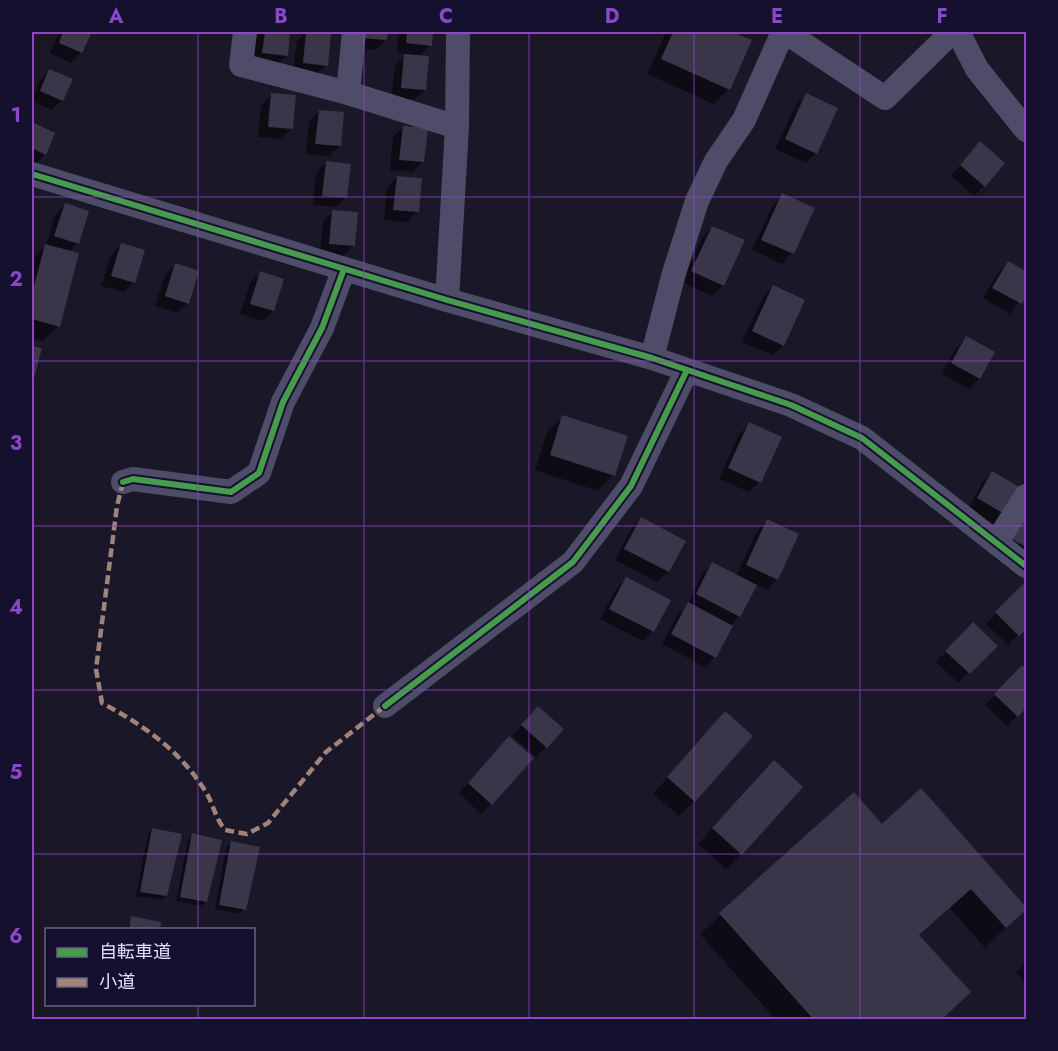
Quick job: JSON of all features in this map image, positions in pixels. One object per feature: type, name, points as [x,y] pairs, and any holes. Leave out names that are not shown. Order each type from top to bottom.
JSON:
[{"type":"street","points":[[244,32],[241,65],[348,93],[457,127]]},
{"type":"street","points":[[348,93],[354,32]]},
{"type":"street","points":[[447,300],[457,127],[458,32]]},
{"type":"street","points":[[652,358],[674,273],[697,201],[716,161],[744,120],[784,32],[885,98],[952,32]]},
{"type":"street","points":[[958,32],[976,69],[1026,130]]},
{"type":"street","points":[[32,174],[447,300],[652,358],[736,384],[791,405],[862,438],[1026,566]]},
{"type":"street","points":[[123,482],[133,478],[231,492],[259,473],[283,402],[322,328],[344,269]]},
{"type":"street","points":[[385,706],[573,562],[631,486],[687,370]]},
{"type":"street","points":[[996,543],[1026,496]]},
{"type":"building","points":[[63,32],[92,32],[82,53],[59,43]]},
{"type":"building","points":[[265,32],[290,32],[288,56],[262,53]]},
{"type":"building","points":[[306,32],[331,32],[328,66],[303,63]]},
{"type":"building","points":[[362,32],[388,32],[387,40],[362,38]]},
{"type":"building","points":[[407,32],[433,32],[432,46],[406,43]]},
{"type":"building","points":[[673,32],[732,32],[752,40],[730,90],[661,59]]},
{"type":"building","points":[[404,54],[429,56],[426,90],[401,88]]},
{"type":"building","points":[[49,69],[73,79],[63,101],[40,91]]},
{"type":"building","points":[[271,93],[296,95],[293,129],[268,127]]},
{"type":"building","points":[[806,93],[838,108],[817,154],[785,139]]},
{"type":"building","points":[[319,110],[344,112],[341,146],[315,144]]},
{"type":"building","points":[[32,122],[55,133],[46,155],[32,148]]},
{"type":"building","points":[[403,126],[428,128],[424,162],[399,160]]},
{"type":"building","points":[[980,141],[1005,163],[985,187],[960,165]]},
{"type":"building","points":[[326,161],[351,164],[347,198],[322,196]]},
{"type":"building","points":[[397,176],[422,178],[419,212],[393,210]]},
{"type":"building","points":[[782,193],[815,208],[794,254],[761,240]]},
{"type":"building","points":[[65,203],[89,211],[79,244],[54,236]]},
{"type":"building","points":[[332,210],[358,212],[355,246],[329,244]]},
{"type":"building","points":[[712,226],[745,240],[724,286],[691,271]]},
{"type":"building","points":[[121,243],[145,250],[135,283],[111,276]]},
{"type":"building","points":[[45,244],[79,253],[60,327],[32,319],[32,294]]},
{"type":"building","points":[[1008,261],[1026,271],[1026,296],[1022,304],[992,288]]},
{"type":"building","points":[[175,263],[199,271],[189,304],[165,296]]},
{"type":"building","points":[[260,271],[284,279],[274,311],[250,304]]},
{"type":"building","points":[[773,285],[805,300],[784,346],[752,331]]},
{"type":"building","points":[[966,336],[995,352],[980,379],[951,363]]},
{"type":"building","points":[[32,346],[42,348],[32,385]]},
{"type":"building","points":[[562,415],[628,436],[615,476],[550,455]]},
{"type":"building","points":[[749,422],[782,437],[761,483],[728,468]]},
{"type":"building","points":[[992,471],[1021,488],[1006,515],[977,498]]},
{"type":"building","points":[[1026,512],[1026,547],[1008,537]]},
{"type":"building","points":[[641,517],[686,541],[669,572],[624,549]]},
{"type":"building","points":[[767,519],[799,534],[778,580],[746,565]]},
{"type":"building","points":[[712,562],[757,585],[740,617],[696,594]]},
{"type":"building","points":[[626,577],[671,600],[654,632],[609,609]]},
{"type":"building","points":[[1023,584],[1026,587],[1026,629],[1019,636],[995,612]]},
{"type":"building","points":[[688,602],[733,626],[716,658],[671,634]]},
{"type":"building","points":[[973,622],[998,646],[970,674],[945,651]]},
{"type":"building","points":[[1022,665],[1026,669],[1026,708],[1018,717],[994,694]]},
{"type":"building","points":[[538,706],[564,729],[547,748],[521,725]]},
{"type":"building","points":[[725,711],[753,736],[695,802],[667,777]]},
{"type":"building","points":[[509,736],[534,758],[492,805],[468,783]]},
{"type":"building","points":[[774,760],[803,787],[742,855],[712,828]]},
{"type":"building","points":[[921,788],[1026,907],[1026,910],[1006,928],[971,889],[919,935],[971,992],[941,1020],[814,1020],[719,913],[854,792],[882,824]]},
{"type":"building","points":[[152,828],[182,834],[167,896],[140,892]]},
{"type":"building","points":[[192,833],[222,840],[207,902],[180,897]]},
{"type":"building","points":[[231,841],[260,847],[246,910],[219,905]]},
{"type":"building","points":[[131,916],[161,922],[160,928],[129,928]]},
{"type":"marked path","points":[[123,482],[117,506],[96,669],[102,703],[159,739],[183,762],[204,789],[225,830],[247,834],[268,823],[326,752],[385,706]]},
{"type":"cycle path","points":[[32,174],[447,300],[652,358],[791,405],[862,438],[1026,566]]},
{"type":"cycle path","points":[[123,482],[133,479],[231,492],[259,473],[283,402],[322,328],[344,269]]},
{"type":"cycle path","points":[[385,706],[573,562],[631,486],[687,370]]}]
